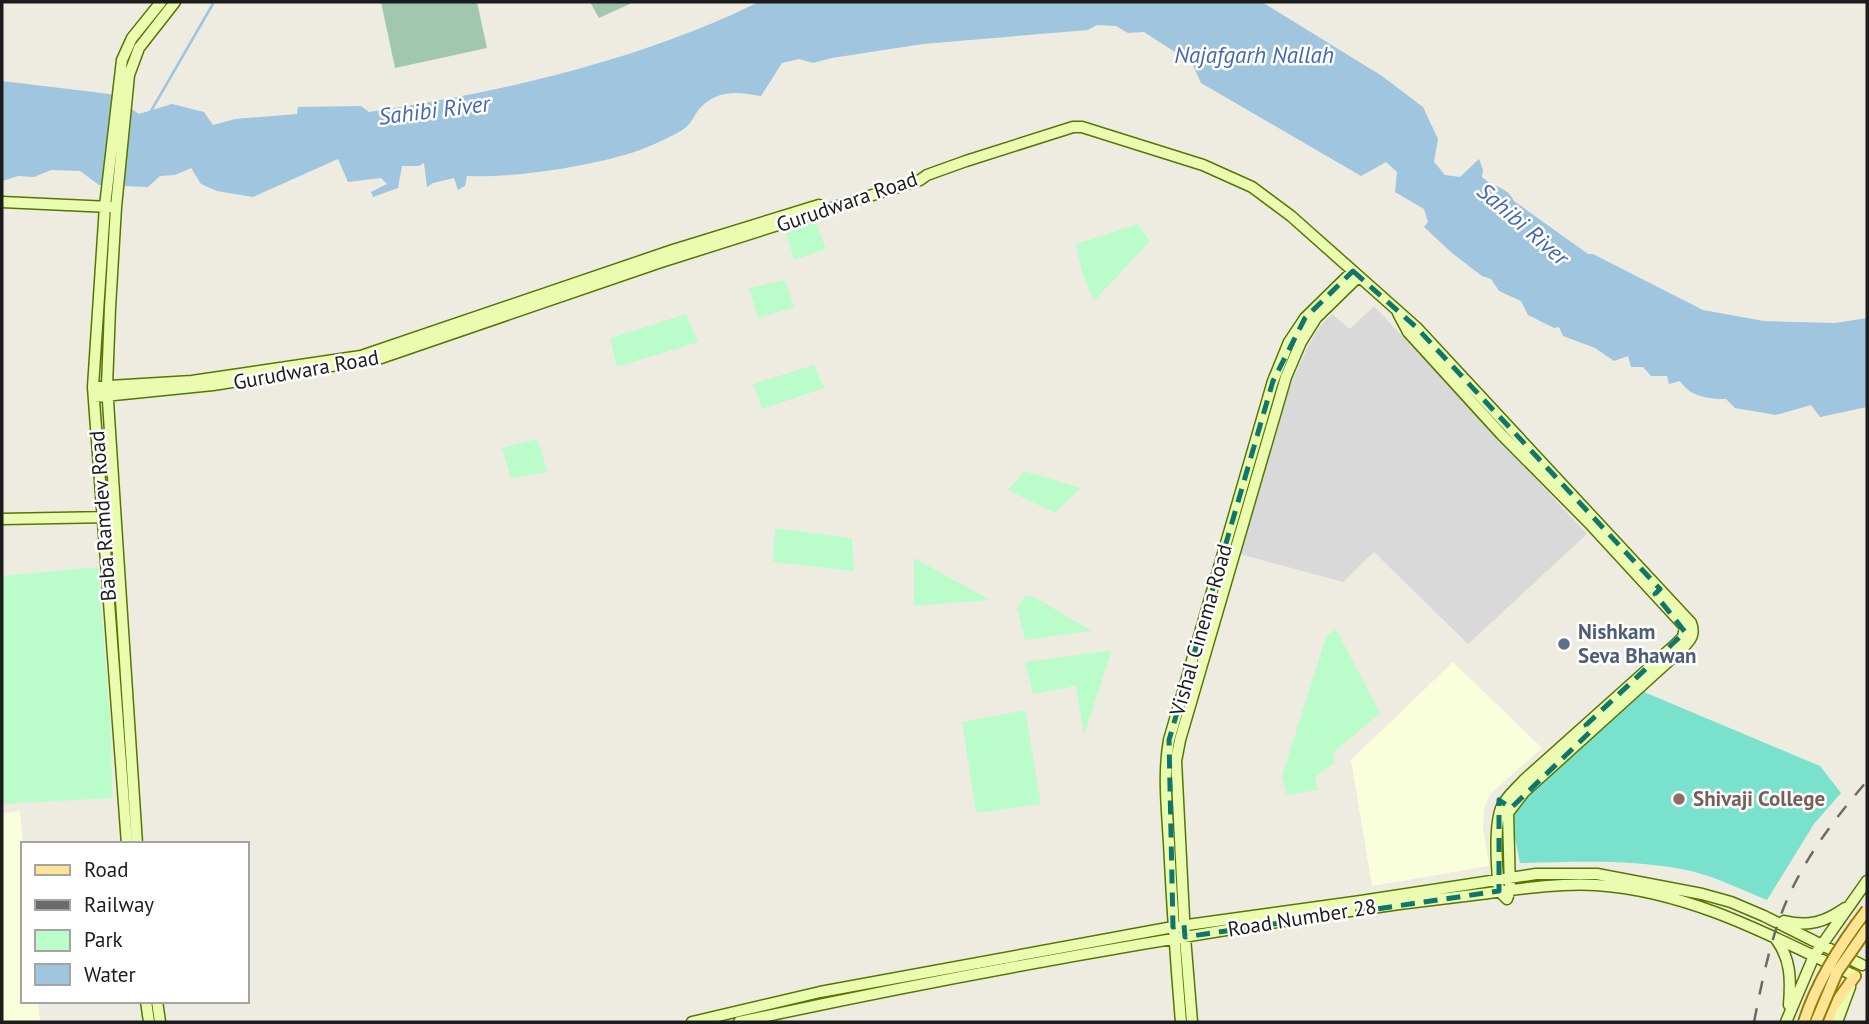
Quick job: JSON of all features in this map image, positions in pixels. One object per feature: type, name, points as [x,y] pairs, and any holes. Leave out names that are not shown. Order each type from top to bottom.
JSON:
[{"type":"main road","points":[[1804,1022],[1811,999],[1828,966],[1867,910]]},
{"type":"main road","points":[[1816,1022],[1837,972],[1867,929]]},
{"type":"main road","points":[[1828,1022],[1832,1008],[1855,976]]},
{"type":"street","points":[[122,95],[122,60],[132,38],[161,2]]},
{"type":"street","points":[[122,95],[139,48],[175,2]]},
{"type":"street","name":"Baba Ramdev Road","points":[[122,95],[94,392],[103,517],[125,738],[127,842]]},
{"type":"street","name":"Gurudwara Road","points":[[94,392],[192,381],[361,356],[673,250],[909,177],[927,175],[1073,127],[1082,127],[1203,165],[1252,187],[1291,216],[1416,327],[1657,592],[1691,623],[1694,630],[1693,637],[1588,728],[1508,806],[1504,879]]},
{"type":"street","points":[[2,202],[110,207],[107,391],[125,738],[137,842]]},
{"type":"street","name":"Vishal Cinema Road","points":[[1181,1022],[1179,926],[1165,761],[1169,740],[1273,381],[1289,342],[1305,318],[1356,274]]},
{"type":"street","points":[[2,519],[115,517]]},
{"type":"street","name":"Road Number 28","points":[[692,1022],[820,992],[1179,926],[1536,874],[1597,874],[1702,894],[1731,902],[1764,916]]},
{"type":"street","points":[[1504,879],[1505,891]]},
{"type":"street","points":[[1788,1017],[1814,956],[1867,881]]},
{"type":"street","name":"Road Number 28","points":[[739,1022],[876,992],[1179,938],[1383,906],[1536,887],[1595,885],[1634,890],[1697,906],[1773,935],[1855,976]]},
{"type":"street","points":[[1697,906],[1702,894]]},
{"type":"street","points":[[1764,916],[1800,924],[1816,924],[1831,918],[1850,904]]},
{"type":"street","points":[[1764,916],[1823,945],[1865,961],[1855,976],[1837,1022]]},
{"type":"street","points":[[1773,935],[1783,948],[1789,967],[1788,1017]]},
{"type":"street","name":"Vishal Cinema Road","points":[[1179,938],[1192,1022]]},
{"type":"street","points":[[146,1003],[149,1022]]},
{"type":"street","points":[[156,1003],[160,1022]]},
{"type":"highlighted area","points":[[1353,271],[1416,327],[1660,589],[1655,594],[1685,632],[1586,725],[1591,731],[1511,808],[1499,800],[1499,891],[1185,937],[1184,925],[1173,927],[1169,740],[1273,381],[1305,318]]},
{"type":"shaded area","points":[[381,2],[477,2],[487,48],[395,68]]},
{"type":"shaded area","points":[[590,2],[634,2],[599,18]]},
{"type":"shaded area","points":[[1374,306],[1587,534],[1468,644],[1374,552],[1343,582],[1240,554],[1290,386],[1309,344],[1320,326],[1332,314],[1350,329]]},
{"type":"shaded area","points":[[1453,662],[1542,748],[1490,794],[1484,809],[1483,827],[1489,866],[1372,886],[1351,760]]},
{"type":"shaded area","name":"Shivaji College","points":[[1644,692],[1820,766],[1841,793],[1814,824],[1767,900],[1703,874],[1661,866],[1601,862],[1520,863],[1511,818],[1526,795]]},
{"type":"shaded area","points":[[20,811],[23,842],[21,1003],[38,1003],[40,1022],[2,1022],[2,813]]},
{"type":"green space","points":[[815,221],[826,249],[794,260],[786,232]]},
{"type":"green space","points":[[1138,224],[1150,241],[1094,301],[1082,272],[1076,244]]},
{"type":"green space","points":[[785,280],[794,307],[758,318],[749,288]]},
{"type":"green space","points":[[686,314],[698,342],[617,367],[610,338]]},
{"type":"green space","points":[[814,365],[824,388],[762,409],[753,384]]},
{"type":"green space","points":[[537,439],[548,472],[511,478],[502,448]]},
{"type":"green space","points":[[1024,471],[1081,488],[1055,513],[1008,490]]},
{"type":"green space","points":[[775,528],[852,538],[854,571],[773,562]]},
{"type":"green space","points":[[914,558],[990,600],[914,606]]},
{"type":"green space","points":[[98,567],[111,728],[112,798],[2,804],[2,576]]},
{"type":"green space","points":[[1026,595],[1092,631],[1025,640],[1017,608]]},
{"type":"green space","points":[[1336,629],[1380,713],[1333,753],[1335,763],[1315,777],[1318,790],[1287,795],[1282,776],[1326,637]]},
{"type":"green space","points":[[1112,650],[1084,735],[1076,686],[1033,694],[1025,662]]},
{"type":"green space","points":[[1025,710],[1041,804],[976,813],[962,722]]},
{"type":"water","name":"Najafgarh Nallah","points":[[759,2],[1262,2],[1382,76],[1423,107],[1438,139],[1434,162],[1445,175],[1460,177],[1479,159],[1483,170],[1482,177],[1503,189],[1514,201],[1588,254],[1593,254],[1703,310],[1764,321],[1835,323],[1867,318],[1867,407],[1820,417],[1811,405],[1776,415],[1735,408],[1726,399],[1700,396],[1689,391],[1680,381],[1669,384],[1667,376],[1651,376],[1643,367],[1631,367],[1628,356],[1614,361],[1595,348],[1563,336],[1559,327],[1554,328],[1528,315],[1521,301],[1499,291],[1491,279],[1482,276],[1452,253],[1424,227],[1428,222],[1424,209],[1395,192],[1397,172],[1386,162],[1361,176],[1201,83],[1192,63],[1144,32],[1128,33],[1116,26],[1097,25],[1088,30],[923,44],[813,63],[799,59],[782,63],[761,96],[737,93],[715,97],[701,107],[685,128],[643,149],[593,163],[550,170],[467,176],[465,186],[458,190],[454,178],[427,187],[424,163],[419,166],[402,166],[398,188],[373,197],[371,192],[387,184],[381,178],[348,182],[338,159],[253,197],[217,191],[201,184],[191,168],[175,175],[160,176],[148,187],[99,185],[80,171],[51,170],[34,177],[18,176],[2,181],[2,81],[110,94],[139,114],[172,104],[204,112],[213,125],[235,119],[297,114],[298,107],[361,106],[369,112],[469,95],[568,72],[666,41]]},
{"type":"waterway","points":[[151,111],[214,2]]},
{"type":"railway","points":[[1754,1022],[1774,936],[1793,887],[1827,832],[1867,781]]},
{"type":"place","name":"Nishkam Seva Bhawan","points":[[1564,644]]},
{"type":"place","name":"Shivaji College","points":[[1679,799]]},
{"type":"water label","name":"Sahibi River","points":[[434,110]]},
{"type":"water label","name":"Sahibi River","points":[[1523,224]]}]
